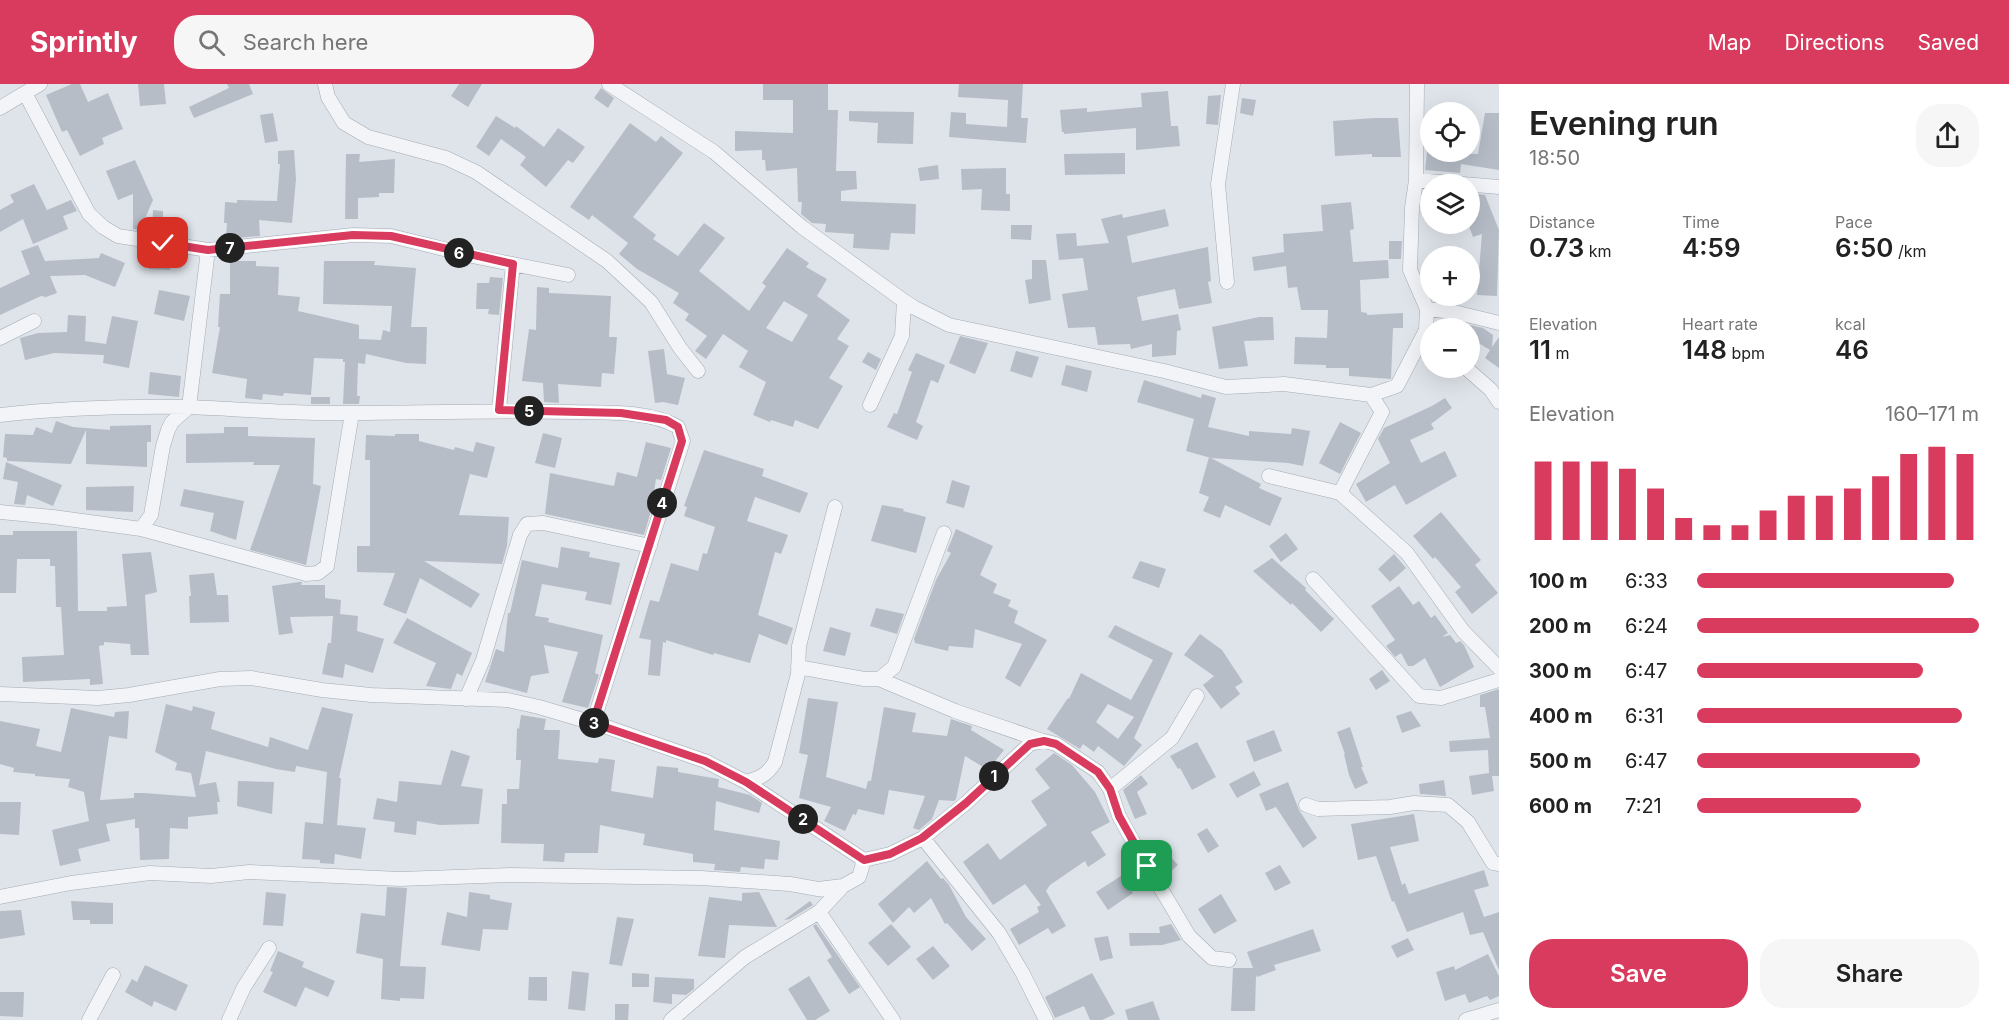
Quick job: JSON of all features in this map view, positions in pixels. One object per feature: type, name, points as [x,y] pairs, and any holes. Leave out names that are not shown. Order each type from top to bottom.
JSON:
[{"type":"street","points":[[0,108],[40,84]]},
{"type":"street","points":[[325,84],[328,97],[344,123],[368,137],[446,158],[476,172],[607,261],[651,302],[680,348],[698,371]]},
{"type":"street","points":[[609,84],[714,152],[802,227],[915,308],[949,325],[1164,371],[1226,387],[1284,384],[1371,395],[1397,386],[1420,347]]},
{"type":"street","points":[[1227,282],[1218,184],[1233,84]]},
{"type":"street","points":[[1417,84],[1416,180],[1412,208],[1410,270],[1427,309],[1427,318]]},
{"type":"street","points":[[25,93],[89,214],[103,227],[118,236],[208,250],[353,235],[391,236],[568,275]]},
{"type":"street","points":[[1416,180],[1499,187]]},
{"type":"street","points":[[141,529],[151,516],[163,446],[168,430],[172,422],[189,407],[208,250]]},
{"type":"street","points":[[499,410],[513,264]]},
{"type":"street","points":[[870,405],[902,336],[904,300]]},
{"type":"street","points":[[1427,309],[1454,312],[1499,323]]},
{"type":"street","points":[[0,338],[34,321]]},
{"type":"street","points":[[1477,378],[1491,390],[1499,402]]},
{"type":"street","points":[[1340,493],[1382,412],[1371,395]]},
{"type":"street","points":[[0,415],[74,409],[189,407],[352,413],[499,410],[621,413],[666,420],[678,427],[682,441],[593,723]]},
{"type":"street","points":[[0,512],[53,516],[141,529],[306,574],[318,573],[327,567],[352,413]]},
{"type":"street","points":[[1269,476],[1340,493],[1407,553],[1463,631],[1499,668]]},
{"type":"street","points":[[746,782],[761,778],[769,772],[775,762],[798,667],[799,646],[835,507]]},
{"type":"street","points":[[466,699],[483,660],[520,536],[527,524],[543,523],[650,546]]},
{"type":"street","points":[[879,679],[894,667],[944,533]]},
{"type":"street","points":[[1313,579],[1419,696],[1441,698],[1499,680]]},
{"type":"street","points":[[798,667],[864,680],[879,679],[955,711],[1056,744],[1098,772],[1110,789],[1119,816],[1135,845],[1189,936],[1212,958],[1229,960]]},
{"type":"street","points":[[0,694],[98,698],[129,695],[220,679],[251,678],[322,690],[371,695],[508,700],[593,723],[705,761],[746,782],[864,860],[890,854],[922,838],[966,803],[1030,744],[1044,741]]},
{"type":"street","points":[[1110,789],[1172,738],[1197,696]]},
{"type":"street","points":[[1306,805],[1318,809],[1390,807],[1414,803],[1448,805],[1468,822],[1493,863],[1499,864]]},
{"type":"street","points":[[922,838],[999,933],[1046,1020]]},
{"type":"street","points":[[671,1020],[745,957],[819,912],[843,886],[859,876],[864,860]]},
{"type":"street","points":[[0,897],[82,881],[150,873],[211,876],[249,872],[400,879],[510,875],[702,878],[790,884],[818,889],[843,886]]},
{"type":"street","points":[[819,912],[893,1020]]},
{"type":"street","points":[[229,1020],[244,987],[269,948]]},
{"type":"street","points":[[89,1020],[113,975]]},
{"type":"street","points":[[1466,1020],[1499,1010]]},
{"type":"building","points":[[72,84],[80,84],[88,102],[108,93],[123,129],[102,138],[104,144],[80,156],[67,130],[62,132],[46,95]]},
{"type":"building","points":[[138,84],[164,84],[166,104],[140,106]]},
{"type":"building","points":[[227,84],[249,84],[253,94],[194,118],[189,107],[229,88]]},
{"type":"building","points":[[459,84],[482,84],[468,107],[451,96]]},
{"type":"building","points":[[763,84],[828,84],[828,110],[838,110],[836,171],[856,171],[857,189],[841,191],[841,201],[916,204],[915,234],[891,233],[889,250],[853,248],[854,234],[825,232],[826,224],[812,223],[801,214],[802,202],[798,202],[797,168],[766,171],[765,160],[762,160],[762,150],[735,151],[735,131],[793,133],[793,100],[763,100]]},
{"type":"building","points":[[959,84],[1023,84],[1021,118],[1028,118],[1026,143],[949,137],[951,112],[966,113],[966,124],[1007,127],[1008,100],[958,97]]},
{"type":"building","points":[[601,88],[614,98],[608,108],[594,98]]},
{"type":"building","points":[[1168,91],[1171,126],[1178,126],[1180,146],[1136,150],[1136,128],[1064,134],[1062,132],[1060,110],[1087,108],[1087,112],[1142,107],[1141,93]]},
{"type":"building","points":[[1221,95],[1218,125],[1206,124],[1208,96]]},
{"type":"building","points":[[1242,98],[1256,100],[1253,116],[1240,113]]},
{"type":"building","points":[[849,111],[914,112],[913,144],[877,143],[878,123],[849,121]]},
{"type":"building","points":[[273,113],[278,141],[265,143],[260,115]]},
{"type":"building","points":[[1485,113],[1499,113],[1499,170],[1461,164],[1460,173],[1425,170],[1426,162],[1480,162],[1480,142]]},
{"type":"building","points":[[496,116],[515,128],[516,126],[544,147],[558,128],[585,147],[573,163],[568,160],[546,187],[520,165],[526,157],[501,139],[489,156],[476,147]]},
{"type":"building","points":[[1398,118],[1401,157],[1372,157],[1372,154],[1335,156],[1333,121]]},
{"type":"building","points":[[630,123],[656,142],[661,136],[683,153],[633,217],[656,235],[653,239],[678,256],[704,223],[725,238],[699,271],[749,311],[766,286],[762,283],[787,248],[809,263],[806,267],[827,279],[817,296],[850,320],[837,339],[849,346],[829,378],[843,386],[818,429],[795,420],[793,427],[771,420],[770,422],[753,415],[766,382],[739,367],[748,351],[723,334],[706,359],[695,351],[707,336],[685,320],[689,314],[673,303],[679,293],[637,269],[619,254],[628,243],[592,215],[589,220],[570,207]],"holes":[[[784,301],[808,315],[792,342],[766,328]]]},
{"type":"building","points":[[294,150],[296,179],[292,223],[259,220],[260,236],[226,239],[225,202],[277,201],[280,164],[278,164],[278,151]]},
{"type":"building","points":[[1125,153],[1125,174],[1065,175],[1064,154]]},
{"type":"building","points":[[346,154],[360,154],[359,162],[395,159],[394,193],[379,193],[379,197],[358,198],[358,219],[345,219]]},
{"type":"building","points":[[135,160],[153,200],[140,230],[133,229],[133,194],[118,200],[106,171]]},
{"type":"building","points":[[938,165],[939,179],[920,181],[918,168]]},
{"type":"building","points":[[1006,168],[1006,194],[1010,194],[1010,211],[981,210],[982,189],[962,190],[961,169]]},
{"type":"building","points":[[34,184],[47,210],[71,200],[77,211],[63,216],[68,229],[33,244],[23,219],[0,232],[0,210],[14,202],[10,195]]},
{"type":"building","points":[[1480,194],[1485,195],[1499,230],[1497,296],[1480,295],[1482,234],[1473,237],[1472,234],[1480,234]]},
{"type":"building","points":[[1351,202],[1354,229],[1350,230],[1353,262],[1388,260],[1389,278],[1360,280],[1361,312],[1367,315],[1403,313],[1403,328],[1393,328],[1391,379],[1349,376],[1349,368],[1294,364],[1295,337],[1327,338],[1328,310],[1301,310],[1297,287],[1288,288],[1286,266],[1254,271],[1252,257],[1284,252],[1283,234],[1323,231],[1321,205]]},
{"type":"building","points":[[1165,209],[1169,226],[1127,236],[1132,263],[1208,247],[1211,281],[1208,282],[1212,303],[1179,309],[1175,289],[1137,297],[1142,321],[1178,314],[1181,330],[1177,331],[1176,355],[1152,357],[1152,344],[1131,349],[1130,344],[1098,345],[1095,327],[1068,328],[1062,294],[1088,290],[1083,258],[1059,260],[1056,234],[1076,233],[1077,246],[1109,243],[1101,219],[1122,214],[1123,218]]},
{"type":"building","points":[[153,210],[163,211],[163,234],[152,232]]},
{"type":"building","points":[[1011,225],[1032,225],[1031,240],[1011,239]]},
{"type":"building","points":[[1389,241],[1402,241],[1401,259],[1389,259]]},
{"type":"building","points":[[38,245],[45,261],[99,258],[101,253],[125,263],[115,287],[85,275],[50,276],[57,293],[46,297],[41,296],[0,315],[0,288],[30,274],[21,251]]},
{"type":"building","points":[[150,250],[163,252],[163,256],[171,257],[170,270],[149,269]]},
{"type":"building","points":[[1032,260],[1046,260],[1051,300],[1029,304],[1025,280],[1032,279]]},
{"type":"building","points":[[230,261],[256,261],[256,266],[279,267],[278,295],[300,297],[298,311],[359,325],[359,339],[381,340],[383,330],[390,332],[392,306],[323,304],[324,261],[375,261],[374,265],[416,268],[411,327],[427,327],[426,364],[406,363],[366,354],[365,364],[358,363],[357,396],[360,396],[359,404],[343,404],[345,362],[343,359],[314,358],[311,395],[284,393],[283,396],[263,394],[262,400],[245,398],[247,379],[212,373],[220,327],[218,327],[220,294],[230,294]]},
{"type":"building","points":[[490,277],[503,278],[499,315],[488,314],[489,309],[476,309],[477,283],[489,283]]},
{"type":"building","points":[[537,287],[549,288],[549,293],[611,296],[609,337],[617,337],[614,374],[602,373],[601,387],[558,384],[559,403],[544,402],[543,383],[522,381],[529,329],[536,330]]},
{"type":"building","points":[[159,290],[190,296],[184,321],[154,314]]},
{"type":"building","points":[[68,315],[86,316],[85,341],[106,344],[112,316],[138,321],[129,368],[103,363],[104,355],[54,353],[25,360],[20,338],[38,333],[67,332]]},
{"type":"building","points":[[1259,317],[1273,317],[1274,340],[1244,341],[1248,366],[1219,369],[1212,327]]},
{"type":"building","points":[[1480,327],[1493,335],[1492,347],[1499,337],[1499,368],[1485,358],[1490,350],[1480,344]]},
{"type":"building","points":[[960,336],[988,343],[975,374],[949,363]]},
{"type":"building","points":[[664,349],[667,374],[685,378],[678,405],[655,403],[648,351]]},
{"type":"building","points":[[1016,351],[1039,357],[1032,378],[1010,371]]},
{"type":"building","points":[[868,352],[881,359],[876,370],[862,362]]},
{"type":"building","points":[[916,353],[945,365],[938,383],[931,380],[916,422],[923,426],[917,440],[887,427],[894,413],[897,414],[912,372],[908,370]]},
{"type":"building","points":[[1066,365],[1092,371],[1087,392],[1061,385]]},
{"type":"building","points":[[150,372],[181,376],[179,397],[148,394]]},
{"type":"building","points":[[1144,380],[1201,398],[1202,394],[1216,398],[1208,427],[1249,436],[1249,431],[1291,434],[1292,428],[1310,431],[1303,466],[1211,458],[1186,451],[1194,419],[1137,402]]},
{"type":"building","points":[[311,397],[330,397],[330,404],[311,404]]},
{"type":"building","points":[[1445,398],[1452,408],[1431,424],[1434,429],[1410,440],[1421,463],[1445,451],[1457,476],[1406,505],[1395,485],[1366,502],[1356,484],[1390,463],[1378,439],[1384,428]]},
{"type":"building","points":[[56,421],[73,427],[110,430],[110,426],[151,425],[151,442],[147,442],[147,467],[86,464],[86,430],[71,464],[7,461],[7,458],[3,457],[5,434],[33,435],[36,427],[52,433]]},
{"type":"building","points":[[1340,422],[1361,433],[1340,474],[1319,463]]},
{"type":"building","points":[[224,427],[248,427],[248,436],[315,438],[313,484],[321,486],[306,565],[250,550],[280,465],[253,465],[254,462],[186,463],[186,434],[224,433]]},
{"type":"building","points":[[543,433],[562,438],[555,468],[535,463]]},
{"type":"building","points":[[395,434],[419,434],[419,441],[454,450],[455,447],[473,452],[476,442],[495,447],[487,478],[470,474],[459,515],[509,517],[507,546],[502,564],[424,561],[480,594],[471,608],[420,578],[406,614],[383,605],[395,573],[357,572],[357,546],[370,546],[370,460],[365,460],[366,435],[395,436]]},
{"type":"building","points":[[646,442],[671,448],[661,480],[656,479],[651,511],[644,535],[545,514],[550,473],[614,486],[617,472],[637,477]]},
{"type":"building","points":[[704,450],[764,469],[762,476],[808,493],[800,513],[755,497],[747,521],[788,535],[781,554],[775,552],[758,615],[793,628],[787,645],[759,634],[750,663],[714,653],[713,655],[666,640],[666,643],[663,642],[660,676],[648,675],[651,640],[639,638],[650,600],[659,602],[671,563],[698,571],[703,553],[707,554],[715,527],[684,516],[687,507],[684,506]]},
{"type":"building","points":[[1209,457],[1261,484],[1259,488],[1282,498],[1270,526],[1225,505],[1220,518],[1203,511],[1209,497],[1199,493]]},
{"type":"building","points":[[6,462],[62,485],[53,506],[27,495],[25,505],[14,504],[18,482],[3,479]]},
{"type":"building","points":[[952,480],[970,486],[964,508],[946,503]]},
{"type":"building","points":[[134,486],[133,512],[86,510],[86,487]]},
{"type":"building","points":[[184,489],[244,501],[236,540],[210,531],[214,513],[180,506]]},
{"type":"building","points":[[882,505],[904,509],[903,511],[926,517],[916,553],[871,541]]},
{"type":"building","points":[[1441,512],[1481,560],[1475,565],[1498,593],[1472,614],[1455,592],[1461,587],[1413,536]]},
{"type":"building","points":[[956,529],[993,546],[980,575],[997,584],[993,593],[1011,600],[1008,606],[1018,611],[1014,623],[1047,640],[1020,687],[1005,678],[1022,644],[975,629],[973,648],[949,646],[948,651],[915,643],[914,639],[936,580],[951,553],[947,551]]},
{"type":"building","points":[[13,531],[77,531],[78,611],[107,611],[107,607],[127,606],[122,554],[151,552],[157,592],[145,595],[149,655],[131,655],[130,644],[104,642],[104,645],[99,646],[103,684],[90,685],[90,679],[23,682],[22,657],[64,655],[61,607],[56,607],[55,566],[50,566],[50,559],[17,559],[16,593],[0,593],[0,535],[13,535]]},
{"type":"building","points":[[1286,533],[1298,549],[1281,562],[1269,546]]},
{"type":"building","points":[[561,547],[590,552],[589,557],[620,563],[611,605],[585,600],[587,592],[542,584],[535,616],[549,618],[548,622],[603,635],[595,673],[599,675],[588,708],[562,702],[578,652],[544,645],[549,673],[531,676],[527,693],[485,682],[496,649],[504,652],[508,613],[510,613],[522,560],[558,568]]},
{"type":"building","points":[[1394,554],[1406,568],[1390,582],[1378,569]]},
{"type":"building","points":[[1272,558],[1306,588],[1305,590],[1334,619],[1321,632],[1292,603],[1291,605],[1253,571]]},
{"type":"building","points":[[1140,561],[1166,569],[1159,588],[1132,578]]},
{"type":"building","points":[[214,573],[217,595],[228,595],[229,622],[190,623],[189,575]]},
{"type":"building","points":[[302,582],[301,585],[325,585],[325,598],[341,600],[340,614],[358,616],[357,631],[384,639],[373,673],[345,664],[343,678],[322,674],[328,643],[331,643],[333,616],[290,617],[293,633],[279,635],[272,586]]},
{"type":"building","points":[[1399,586],[1413,605],[1419,601],[1431,618],[1435,615],[1448,633],[1442,637],[1450,635],[1456,643],[1460,641],[1464,645],[1474,667],[1440,687],[1425,658],[1413,666],[1408,666],[1401,653],[1395,657],[1386,646],[1395,640],[1371,606]]},
{"type":"building","points":[[876,608],[904,614],[897,634],[870,626]]},
{"type":"building","points":[[407,618],[472,653],[462,676],[457,673],[451,689],[426,686],[436,663],[393,643]]},
{"type":"building","points":[[1115,625],[1173,653],[1134,738],[1142,745],[1124,766],[1098,746],[1094,752],[1083,744],[1080,749],[1047,729],[1069,699],[1081,673],[1131,700],[1153,660],[1108,637]],"holes":[[[1108,704],[1134,717],[1118,739],[1096,722]]]},
{"type":"building","points":[[830,627],[851,633],[845,656],[823,651]]},
{"type":"building","points":[[1200,634],[1222,650],[1243,682],[1235,687],[1240,694],[1221,709],[1203,685],[1214,676],[1184,655]]},
{"type":"building","points":[[1382,670],[1390,681],[1376,690],[1369,679]]},
{"type":"building","points":[[1499,689],[1499,776],[1492,776],[1494,791],[1472,795],[1469,776],[1489,773],[1488,750],[1450,752],[1449,741],[1490,738],[1485,707],[1480,707],[1480,695]]},
{"type":"building","points":[[808,698],[838,702],[826,777],[866,789],[868,781],[871,781],[884,707],[916,713],[912,732],[947,736],[951,719],[972,726],[971,730],[1004,750],[988,770],[965,756],[956,799],[954,801],[939,800],[932,819],[919,830],[913,828],[925,796],[889,790],[884,815],[858,809],[845,831],[824,821],[831,807],[799,798],[808,755],[799,753]]},
{"type":"building","points":[[166,704],[192,711],[193,706],[215,712],[211,729],[268,747],[270,737],[308,750],[322,707],[353,714],[339,778],[341,778],[337,825],[366,828],[361,859],[335,854],[334,864],[302,859],[305,822],[323,824],[327,772],[296,766],[295,772],[276,769],[206,751],[199,785],[216,782],[220,802],[217,802],[218,814],[188,817],[188,829],[170,828],[169,859],[140,860],[139,828],[135,828],[135,819],[106,824],[110,841],[78,849],[81,861],[60,866],[52,830],[89,821],[84,792],[68,787],[70,779],[13,772],[14,768],[0,764],[0,721],[40,729],[36,746],[61,752],[71,708],[114,717],[115,712],[129,711],[127,739],[109,736],[100,800],[134,798],[134,793],[196,797],[191,773],[175,770],[177,763],[155,752]]},
{"type":"building","points":[[1411,711],[1421,726],[1402,733],[1396,716]]},
{"type":"building","points":[[521,715],[546,719],[544,730],[560,730],[558,759],[598,763],[599,758],[615,760],[611,791],[653,798],[657,766],[678,768],[678,772],[719,779],[718,787],[750,795],[762,803],[759,813],[716,801],[714,830],[780,841],[778,860],[765,859],[764,869],[741,867],[740,872],[714,870],[715,864],[693,862],[693,854],[643,845],[645,834],[600,825],[598,853],[565,853],[564,862],[543,861],[544,844],[501,843],[502,804],[507,804],[507,789],[519,789],[521,760],[516,760],[517,728],[519,729]]},
{"type":"building","points":[[1350,727],[1368,783],[1355,789],[1337,732]]},
{"type":"building","points":[[1274,730],[1282,751],[1254,762],[1246,741]]},
{"type":"building","points":[[1197,742],[1216,777],[1192,790],[1180,768],[1178,769],[1170,756]]},
{"type":"building","points":[[451,750],[470,756],[461,786],[483,789],[479,824],[440,825],[417,821],[416,835],[394,832],[395,822],[373,819],[377,798],[397,802],[399,781],[441,785]]},
{"type":"building","points":[[1054,753],[1072,765],[1095,792],[1110,822],[1091,832],[1106,855],[1088,867],[1085,861],[1050,885],[1046,891],[1066,926],[1052,934],[1048,928],[1019,945],[1010,929],[1039,912],[1037,907],[1041,905],[1025,884],[993,905],[963,862],[988,843],[1000,860],[1047,825],[1031,801],[1050,788],[1035,769]]},
{"type":"building","points":[[1254,771],[1261,785],[1237,798],[1229,784]]},
{"type":"building","points":[[1141,775],[1148,784],[1137,792],[1147,814],[1135,819],[1123,790]]},
{"type":"building","points":[[1444,780],[1446,796],[1420,794],[1419,784]]},
{"type":"building","points":[[238,781],[274,782],[272,814],[237,806]]},
{"type":"building","points":[[1288,782],[1299,810],[1317,838],[1303,848],[1276,807],[1266,811],[1259,794]]},
{"type":"building","points":[[0,802],[21,802],[19,835],[0,834]]},
{"type":"building","points":[[1414,814],[1419,841],[1390,847],[1402,885],[1405,883],[1409,894],[1484,870],[1489,886],[1474,890],[1484,917],[1499,912],[1499,970],[1483,932],[1470,935],[1463,912],[1407,932],[1394,901],[1392,902],[1376,856],[1358,860],[1351,824]]},
{"type":"building","points":[[1207,828],[1219,846],[1208,853],[1197,834]]},
{"type":"building","points":[[1169,855],[1178,865],[1169,873],[1160,863]]},
{"type":"building","points":[[927,861],[941,879],[943,878],[949,885],[966,917],[986,939],[972,951],[947,923],[945,924],[931,898],[914,913],[909,907],[893,923],[878,904]]},
{"type":"building","points":[[1280,865],[1291,883],[1275,891],[1265,873]]},
{"type":"building","points":[[1121,876],[1133,893],[1108,910],[1096,892]]},
{"type":"building","points":[[387,887],[407,888],[400,966],[426,967],[424,999],[400,998],[400,1001],[381,999],[383,959],[356,953],[361,913],[385,916]]},
{"type":"building","points":[[266,892],[286,894],[283,926],[263,925]]},
{"type":"building","points":[[469,892],[490,895],[490,899],[512,903],[508,930],[483,929],[480,951],[441,945],[447,912],[467,917]]},
{"type":"building","points":[[759,892],[777,927],[729,925],[725,958],[698,956],[709,897],[742,901],[742,893]]},
{"type":"building","points":[[1221,894],[1237,921],[1214,934],[1198,909]]},
{"type":"building","points":[[71,901],[113,903],[113,924],[90,924],[90,920],[73,920]]},
{"type":"building","points":[[810,901],[813,905],[790,919],[784,920]]},
{"type":"building","points":[[21,910],[25,935],[0,939],[0,911]]},
{"type":"building","points":[[617,917],[634,919],[622,966],[609,964]]},
{"type":"building","points":[[816,924],[860,987],[849,994],[827,960],[832,957],[813,926]]},
{"type":"building","points":[[891,924],[911,947],[888,966],[868,943]]},
{"type":"building","points":[[1171,924],[1181,940],[1162,945],[1130,946],[1129,933],[1160,933],[1159,927]]},
{"type":"building","points":[[1313,929],[1321,951],[1274,965],[1276,970],[1257,977],[1256,975],[1255,1011],[1231,1011],[1233,968],[1253,968],[1247,952]]},
{"type":"building","points":[[1108,936],[1113,958],[1100,961],[1094,938]]},
{"type":"building","points":[[1408,938],[1414,950],[1397,958],[1391,946]]},
{"type":"building","points":[[933,946],[950,966],[933,980],[916,959]]},
{"type":"building","points":[[278,951],[304,962],[302,967],[335,981],[328,997],[305,987],[296,1007],[263,992],[273,972],[270,971]]},
{"type":"building","points":[[1488,954],[1499,976],[1499,996],[1490,1000],[1487,996],[1469,1003],[1465,994],[1445,1001],[1436,972],[1454,966],[1455,970]]},
{"type":"building","points":[[145,965],[188,985],[176,1011],[154,1001],[152,1007],[125,992],[132,979],[137,982]]},
{"type":"building","points":[[572,971],[589,973],[585,1011],[568,1009]]},
{"type":"building","points":[[632,973],[649,974],[649,987],[632,987]]},
{"type":"building","points":[[1092,973],[1115,1014],[1102,1020],[1090,1020],[1084,1006],[1055,1018],[1045,997]]},
{"type":"building","points":[[809,976],[830,1011],[815,1020],[807,1020],[788,989]]},
{"type":"building","points":[[529,977],[547,977],[547,1001],[528,1000]]},
{"type":"building","points":[[655,977],[694,979],[694,989],[686,995],[672,994],[672,1004],[653,1002]]},
{"type":"building","points":[[0,992],[24,992],[23,1017],[0,1016]]},
{"type":"building","points":[[1153,1001],[1160,1020],[1128,1020],[1125,1010]]},
{"type":"building","points":[[615,1004],[629,1004],[628,1020],[615,1020]]},
{"type":"route","points":[[163,243],[208,250],[353,235],[391,236],[513,264],[499,410],[621,413],[666,420],[678,427],[682,441],[593,723],[705,761],[746,782],[864,860],[890,854],[922,838],[966,803],[1030,744],[1044,741],[1056,744],[1098,772],[1110,789],[1119,816],[1147,866]]}]
